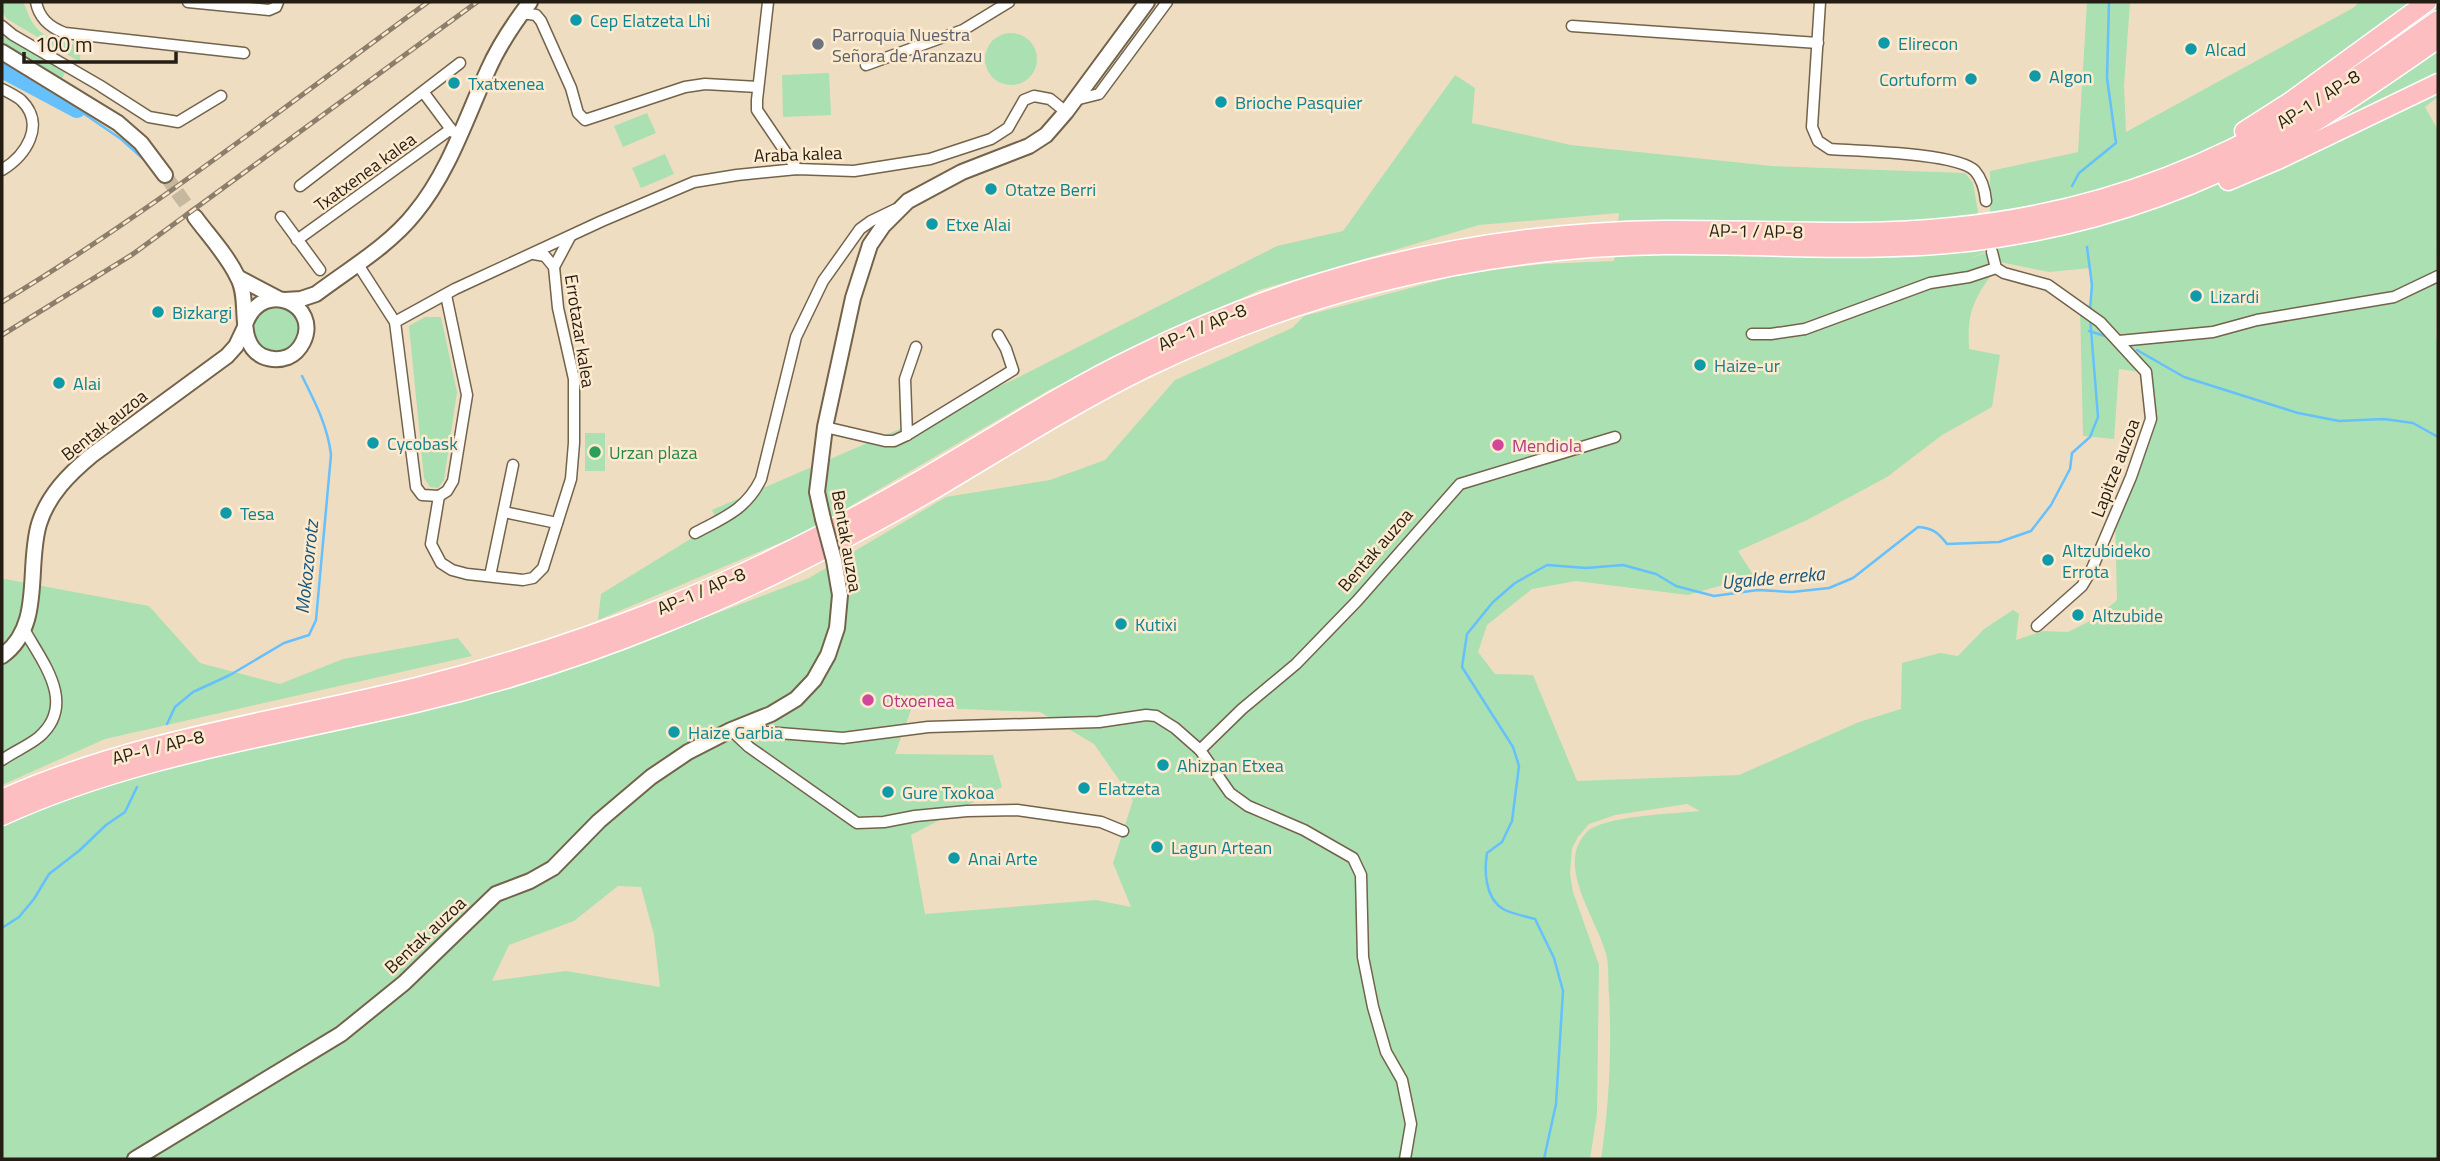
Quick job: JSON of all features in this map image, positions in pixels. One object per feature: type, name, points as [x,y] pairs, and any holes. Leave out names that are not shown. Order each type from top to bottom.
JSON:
[{"type":"highway","points":[[2123,192],[2135,181],[2192,158],[2249,128],[2291,101],[2427,2]]},
{"type":"highway","name":"AP-1 / AP-8","points":[[2,799],[119,756],[468,673],[532,655],[620,625],[717,585],[813,540],[1064,394],[1138,355],[1227,315],[1333,279],[1442,253],[1538,238],[1663,230],[1853,232],[1933,229],[2023,217],[2123,192],[2180,172],[2265,132],[2314,104],[2438,20]]},
{"type":"highway","name":"AP-1 / AP-8","points":[[2,816],[54,794],[123,771],[472,688],[561,662],[624,639],[723,599],[820,553],[1144,369],[1258,320],[1337,294],[1458,265],[1581,249],[1663,245],[1887,247],[1980,241],[2060,226],[2155,198],[2239,164],[2351,99],[2438,39]]},
{"type":"highway","points":[[2155,198],[2175,201],[2216,186],[2280,159],[2438,83]]},
{"type":"street","points":[[36,2],[44,20],[65,33],[244,53]]},
{"type":"street","points":[[188,2],[269,10],[278,2]]},
{"type":"street","points":[[768,2],[757,110],[797,169]]},
{"type":"street","points":[[866,65],[963,30],[1009,2]]},
{"type":"street","points":[[1066,112],[1147,2]]},
{"type":"street","points":[[1075,100],[1099,94],[1167,2]]},
{"type":"street","points":[[1820,2],[1812,127],[1818,141],[1830,149],[1954,159],[1974,170],[1984,188],[1986,201]]},
{"type":"street","points":[[221,360],[236,346],[249,314],[261,302],[301,299],[316,294],[391,237],[417,212],[437,181],[455,134],[489,67],[526,7],[541,21],[571,88],[578,113],[585,120],[685,87],[705,84],[758,87]]},
{"type":"street","points":[[2,26],[149,117],[178,122],[221,96]]},
{"type":"street","points":[[1572,26],[1818,43]]},
{"type":"street","points":[[2,52],[118,123],[141,143],[165,175]]},
{"type":"street","points":[[300,186],[460,63]]},
{"type":"street","points":[[2,89],[21,100],[30,111],[33,124],[26,150],[18,160],[2,170]]},
{"type":"street","points":[[424,93],[455,134]]},
{"type":"street","name":"Araba kalea","points":[[395,322],[602,221],[694,182],[797,169],[854,171],[930,159],[991,139],[1008,128],[1024,100],[1034,96],[1049,99],[1066,112]]},
{"type":"street","name":"Bentak auzoa","points":[[695,533],[735,512],[752,496],[761,480],[796,337],[823,281],[860,229],[962,172],[1029,146],[1046,135],[1066,112]]},
{"type":"street","name":"Txatxenea kalea","points":[[298,240],[455,134]]},
{"type":"street","name":"Bentak auzoa","points":[[135,1159],[341,1034],[404,983],[496,894],[530,881],[552,868],[599,821],[651,777],[688,752],[771,714],[796,699],[814,680],[828,655],[836,628],[840,595],[817,492],[825,427],[853,298],[870,245],[900,207]]},
{"type":"street","points":[[195,217],[239,278],[257,290],[299,309],[306,325]]},
{"type":"street","points":[[281,217],[320,270]]},
{"type":"street","name":"Errotazar kalea","points":[[554,267],[571,237]]},
{"type":"street","points":[[1752,334],[1805,328],[1930,283],[1969,277],[1996,268],[1992,252]]},
{"type":"street","name":"Errotazar kalea","points":[[439,496],[431,544],[441,563],[452,570],[523,580],[533,578],[544,568],[573,470],[575,379],[558,308],[554,267],[545,256],[534,254]]},
{"type":"street","points":[[357,263],[395,322],[416,487],[422,495],[439,496],[447,491],[453,481],[467,395],[446,295]]},
{"type":"street","name":"Lapitze auzoa","points":[[1996,268],[2004,273],[2048,285],[2080,307],[2100,322],[2146,372],[2151,419],[2131,477],[2091,571],[2082,586],[2037,626]]},
{"type":"street","points":[[2119,341],[2213,332],[2257,320],[2385,299],[2412,290],[2438,276]]},
{"type":"street","points":[[239,278],[247,340],[260,355]]},
{"type":"street","points":[[221,360],[240,355],[260,355],[276,359],[293,355],[304,341],[309,309],[316,294]]},
{"type":"street","points":[[825,427],[885,441],[894,441],[907,435],[1013,370],[998,335]]},
{"type":"street","points":[[907,435],[905,379],[916,347]]},
{"type":"street","name":"Bentak auzoa","points":[[24,631],[29,612],[37,531],[55,492],[92,455],[221,360]]},
{"type":"street","name":"Bentak auzoa","points":[[1200,750],[1242,709],[1296,664],[1460,484],[1615,437]]},
{"type":"street","points":[[490,576],[513,465]]},
{"type":"street","points":[[504,512],[557,523]]},
{"type":"street","points":[[2,656],[14,646],[24,631],[51,678],[58,700],[53,718],[39,736],[2,760]]},
{"type":"street","points":[[737,728],[843,738],[928,727],[1098,722],[1146,715],[1156,716],[1175,728],[1200,750],[1230,793],[1248,806],[1335,847],[1353,858],[1358,867],[1361,875],[1363,957],[1373,1007],[1386,1052],[1402,1080],[1411,1124],[1405,1159]]},
{"type":"street","points":[[737,728],[749,747],[857,823],[967,811],[1017,810],[1101,822],[1123,831]]},
{"type":"green space","points":[[2,2],[23,2],[39,31],[58,41],[81,45],[80,62],[7,19],[2,12]]},
{"type":"green space","points":[[2087,2],[2130,2],[2124,86],[2126,132],[2353,8],[2359,2],[2438,2],[2438,97],[2425,107],[2438,130],[2438,1159],[1601,1159],[1610,1057],[1608,967],[1603,944],[1577,878],[1577,847],[1586,833],[1607,822],[1700,811],[1687,804],[1615,815],[1589,824],[1572,848],[1570,874],[1573,892],[1599,965],[1597,1114],[1590,1159],[2,1159],[2,822],[91,785],[503,687],[623,649],[809,578],[946,497],[1050,480],[1105,460],[1175,380],[1292,328],[1304,316],[1467,273],[1543,264],[1614,261],[1619,213],[1479,225],[1259,290],[1049,390],[806,532],[598,620],[601,594],[718,522],[712,510],[1013,380],[1277,246],[1343,231],[1455,75],[1475,88],[1472,123],[1571,145],[1772,166],[1965,173],[1973,183],[1985,252],[1968,259],[1985,253],[1996,268],[1982,289],[1969,324],[1969,349],[2000,355],[1992,407],[1942,435],[1887,477],[1807,520],[1738,551],[1754,576],[1688,595],[1576,581],[1532,589],[1487,625],[1478,652],[1495,674],[1533,675],[1577,781],[1739,775],[1859,722],[1901,709],[1902,663],[1940,653],[1958,656],[1984,629],[2013,610],[2019,614],[2016,640],[2043,631],[2068,632],[2098,617],[2117,600],[2115,515],[2151,419],[2146,373],[2119,369],[2114,439],[2083,436],[2080,307],[2091,304],[2090,268],[2049,272],[2000,262],[1990,210],[1990,171],[2078,152]],"holes":[[[912,707],[1040,712],[1094,744],[1133,800],[1113,863],[1131,907],[1096,900],[925,914],[911,835],[1002,787],[993,755],[895,754]],[[618,886],[641,887],[654,935],[660,987],[566,971],[492,981],[509,945],[574,921]]]},
{"type":"green space","points":[[2,33],[65,72],[62,79],[2,44]]},
{"type":"green space","points":[[1011,33],[1021,35],[1029,41],[1035,49],[1035,69],[1029,77],[1021,83],[1011,85],[1001,83],[993,77],[987,69],[985,59],[987,49],[993,41],[1001,35]]},
{"type":"green space","points":[[829,73],[831,115],[783,117],[782,75]]},
{"type":"green space","points":[[647,113],[656,133],[623,147],[614,126]]},
{"type":"green space","points":[[665,154],[674,174],[641,188],[632,168]]},
{"type":"green space","points":[[276,306],[293,312],[299,329],[293,346],[276,352],[259,346],[253,329],[259,312]]},
{"type":"green space","points":[[425,317],[441,317],[457,392],[444,480],[438,488],[430,487],[424,478],[409,326]]},
{"type":"green space","name":"Urzan plaza","points":[[585,433],[605,433],[605,471],[585,471]]},
{"type":"green space","points":[[5,579],[149,606],[200,663],[280,684],[343,659],[458,638],[472,656],[105,739],[2,785],[2,581]]},
{"type":"waterway","name":"Ugalde erreka","points":[[2072,186],[2079,173],[2116,143],[2107,78],[2109,2]]},
{"type":"waterway","points":[[2,69],[77,109]]},
{"type":"waterway","name":"Mokozorrotz","points":[[77,109],[121,139],[149,164]]},
{"type":"waterway","name":"Ugalde erreka","points":[[2087,247],[2092,285],[2090,310]]},
{"type":"waterway","name":"Ugalde erreka","points":[[1544,1159],[1556,1104],[1563,991],[1554,958],[1535,919],[1503,909],[1492,898],[1487,884],[1487,853],[1502,842],[1512,821],[1519,766],[1513,747],[1462,667],[1467,634],[1493,602],[1515,583],[1547,565],[1586,568],[1623,565],[1656,574],[1676,586],[1714,596],[1758,590],[1792,592],[1829,588],[1853,578],[1918,527],[1934,531],[1947,544],[1999,542],[2031,531],[2051,505],[2070,469],[2072,453],[2090,437],[2098,417],[2090,317]]},
{"type":"waterway","points":[[2089,331],[2105,336]]},
{"type":"waterway","points":[[2137,350],[2184,377],[2298,413],[2339,421],[2384,419],[2413,423],[2438,437]]},
{"type":"waterway","name":"Mokozorrotz","points":[[167,724],[175,707],[193,692],[230,675],[284,643],[309,635],[316,620],[331,455],[324,425],[302,376]]},
{"type":"waterway","name":"Mokozorrotz","points":[[2,928],[19,917],[49,874],[125,812],[137,787]]},
{"type":"tunnel","points":[[165,175],[195,217]]},
{"type":"railway","points":[[2,302],[165,195],[428,2]]},
{"type":"railway","points":[[2,335],[133,254],[477,2]]},
{"type":"place","name":"Cep Elatzeta Lhi","points":[[576,20]]},
{"type":"place","name":"Elirecon","points":[[1884,43]]},
{"type":"place","name":"Parroquia Nuestra Señora de Aranzazu","points":[[818,44]]},
{"type":"place","name":"Alcad","points":[[2191,49]]},
{"type":"place","name":"Algon","points":[[2035,76]]},
{"type":"place","name":"Cortuform","points":[[1971,79]]},
{"type":"place","name":"Txatxenea","points":[[454,83]]},
{"type":"place","name":"Brioche Pasquier","points":[[1221,102]]},
{"type":"place","name":"Otatze Berri","points":[[991,189]]},
{"type":"place","name":"Etxe Alai","points":[[932,224]]},
{"type":"place","name":"Lizardi","points":[[2196,296]]},
{"type":"place","name":"Bizkargi","points":[[158,312]]},
{"type":"place","name":"Haize-ur","points":[[1700,365]]},
{"type":"place","name":"Alai","points":[[59,383]]},
{"type":"place","name":"Cycobask","points":[[373,443]]},
{"type":"place","name":"Mendiola","points":[[1498,445]]},
{"type":"place","name":"Urzan plaza","points":[[595,452]]},
{"type":"place","name":"Tesa","points":[[226,513]]},
{"type":"place","name":"Altzubideko Errota","points":[[2048,560]]},
{"type":"place","name":"Altzubide","points":[[2078,615]]},
{"type":"place","name":"Kutixi","points":[[1121,624]]},
{"type":"place","name":"Otxoenea","points":[[868,700]]},
{"type":"place","name":"Haize Garbia","points":[[674,732]]},
{"type":"place","name":"Ahizpan Etxea","points":[[1163,765]]},
{"type":"place","name":"Elatzeta","points":[[1084,788]]},
{"type":"place","name":"Gure Txokoa","points":[[888,792]]},
{"type":"place","name":"Lagun Artean","points":[[1157,847]]},
{"type":"place","name":"Anai Arte","points":[[954,858]]}]
